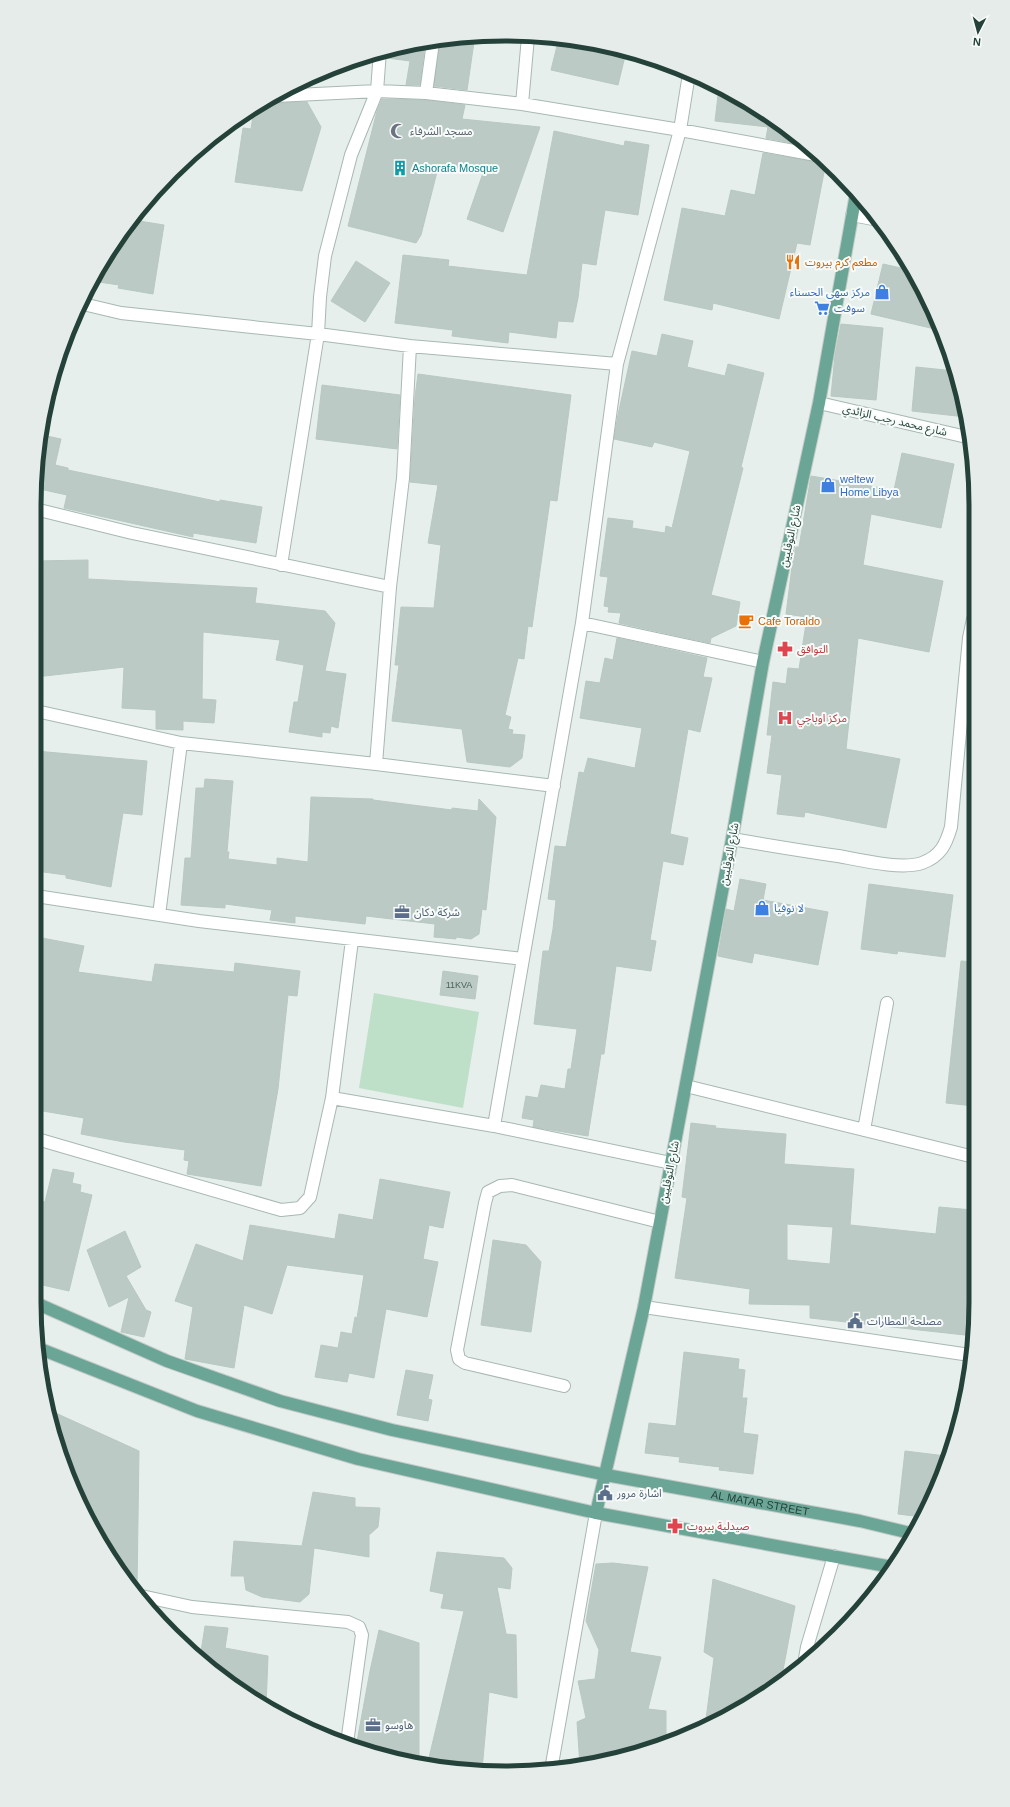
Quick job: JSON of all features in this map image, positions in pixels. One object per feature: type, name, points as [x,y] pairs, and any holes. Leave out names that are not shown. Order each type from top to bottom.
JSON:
[{"type":"main road","name":"شارع النوفليين","points":[[596,1513],[644,1307],[732,839],[763,662],[819,403],[855,200]]},
{"type":"main road","name":"AL MATAR STREET","points":[[41,1305],[167,1361],[280,1401],[392,1430],[606,1475],[860,1521],[908,1533]]},
{"type":"main road","points":[[44,1350],[197,1411],[358,1459],[596,1513],[887,1566]]},
{"type":"street","points":[[522,104],[528,42]]},
{"type":"street","points":[[426,94],[433,47]]},
{"type":"street","points":[[281,565],[318,334],[320,297],[325,256],[337,204],[351,155],[377,91],[379,59]]},
{"type":"street","points":[[494,1126],[582,623],[617,364],[680,130],[688,79]]},
{"type":"street","points":[[288,95],[377,91],[426,94],[522,104],[680,130],[808,154]]},
{"type":"street","points":[[852,215],[869,218]]},
{"type":"street","points":[[87,305],[121,313],[318,334],[410,346],[617,364]]},
{"type":"street","points":[[376,764],[390,587],[403,478],[410,346]]},
{"type":"street","name":"شارع محمد رجب الزائدي","points":[[819,403],[964,436]]},
{"type":"street","points":[[41,510],[132,533],[390,587]]},
{"type":"street","points":[[582,623],[763,662]]},
{"type":"street","points":[[732,839],[871,862],[906,866],[921,863],[934,857],[946,844],[951,827],[969,657]]},
{"type":"street","points":[[41,712],[182,743],[376,764],[554,786]]},
{"type":"street","points":[[159,915],[182,743]]},
{"type":"street","points":[[41,897],[159,915],[352,940],[523,959]]},
{"type":"street","points":[[41,1140],[282,1210],[300,1208],[310,1197],[332,1098],[352,940]]},
{"type":"street","points":[[864,1130],[887,1003]]},
{"type":"street","points":[[686,1086],[969,1156]]},
{"type":"street","points":[[332,1098],[494,1126],[671,1163]]},
{"type":"street","points":[[564,1386],[465,1363],[459,1359],[457,1350],[488,1192],[500,1186],[512,1185],[660,1222]]},
{"type":"street","points":[[644,1307],[966,1354]]},
{"type":"street","points":[[552,1763],[596,1513]]},
{"type":"street","points":[[806,1655],[834,1556]]},
{"type":"street","points":[[148,1597],[192,1607],[348,1622],[359,1627],[362,1635],[348,1738]]},
{"type":"green space","points":[[374,993],[479,1012],[463,1108],[359,1088]]},
{"type":"building","points":[[474,42],[467,90],[434,86],[439,46]]},
{"type":"building","points":[[557,44],[596,50],[625,57],[618,85],[551,70]]},
{"type":"building","points":[[424,48],[420,85],[406,85],[410,61],[387,58],[387,57]]},
{"type":"building","points":[[718,93],[763,119],[795,144],[766,138],[768,127],[715,121]]},
{"type":"building","points":[[382,99],[425,100],[465,105],[462,119],[540,127],[503,232],[467,219],[483,173],[439,164],[421,235],[416,243],[348,226],[377,111]]},
{"type":"building","points":[[274,102],[307,102],[321,127],[302,191],[235,182],[243,128],[251,129],[253,115]]},
{"type":"building","points":[[554,131],[624,146],[625,141],[649,145],[638,215],[605,210],[596,265],[582,263],[578,298],[573,322],[558,321],[556,338],[509,332],[508,343],[452,336],[453,330],[395,323],[403,255],[449,260],[448,266],[527,275]]},
{"type":"building","points":[[763,153],[817,161],[825,169],[810,245],[797,243],[779,319],[713,303],[712,310],[664,300],[682,208],[725,216],[731,190],[755,195]]},
{"type":"building","points":[[139,221],[164,225],[153,294],[118,288],[119,285],[98,282],[119,247],[137,223]]},
{"type":"building","points":[[356,261],[390,283],[365,322],[331,301]]},
{"type":"building","points":[[883,264],[904,269],[935,329],[871,314]]},
{"type":"building","points":[[841,324],[883,328],[876,400],[831,396],[835,355]]},
{"type":"building","points":[[662,334],[693,341],[687,367],[725,376],[728,364],[764,373],[741,467],[743,468],[711,595],[740,602],[736,626],[711,638],[710,643],[619,623],[621,613],[608,612],[609,607],[604,606],[608,577],[600,576],[608,518],[633,521],[632,528],[665,533],[666,526],[672,528],[690,451],[654,442],[652,447],[614,439],[632,351],[657,356]]},
{"type":"building","points":[[916,367],[948,370],[960,416],[912,411]]},
{"type":"building","points":[[418,374],[571,395],[557,501],[550,500],[532,627],[528,626],[524,659],[518,658],[505,715],[511,717],[508,729],[513,730],[512,734],[525,735],[522,758],[510,767],[467,762],[462,729],[392,721],[399,665],[395,665],[401,607],[434,608],[441,545],[428,543],[438,485],[410,482],[415,397]]},
{"type":"building","points":[[322,385],[400,395],[397,449],[316,439]]},
{"type":"building","points":[[46,436],[61,439],[55,465],[68,468],[68,470],[220,502],[220,500],[262,507],[256,543],[193,533],[193,537],[64,508],[67,495],[42,489]]},
{"type":"building","points":[[902,453],[954,464],[941,528],[871,514],[863,565],[943,581],[929,652],[858,638],[846,749],[900,759],[886,828],[805,812],[804,817],[777,814],[782,775],[767,773],[772,735],[767,735],[773,682],[786,684],[788,668],[799,669],[807,617],[786,614],[793,559],[796,547],[799,547],[811,476],[894,490]]},
{"type":"building","points":[[88,560],[88,579],[257,588],[255,603],[325,611],[335,623],[325,671],[346,674],[338,728],[331,726],[330,733],[322,732],[322,737],[289,732],[294,702],[298,702],[304,665],[276,660],[280,640],[203,632],[202,699],[216,700],[214,723],[183,721],[183,730],[156,729],[156,710],[122,708],[124,667],[41,676],[41,561]]},
{"type":"building","points":[[617,638],[707,658],[703,677],[712,678],[700,732],[688,729],[670,834],[688,838],[683,865],[663,861],[650,940],[656,941],[651,971],[616,966],[604,1054],[601,1054],[588,1136],[533,1127],[534,1120],[522,1118],[526,1096],[538,1098],[541,1085],[565,1089],[568,1069],[571,1069],[577,1029],[534,1024],[543,951],[549,951],[553,929],[556,900],[548,899],[555,846],[566,847],[579,772],[584,773],[588,758],[635,768],[642,728],[580,718],[586,681],[600,683],[605,658],[613,660]]},
{"type":"building","points":[[41,751],[147,761],[142,815],[123,813],[111,887],[66,878],[66,875],[41,872]]},
{"type":"building","points":[[205,779],[233,781],[227,852],[229,852],[228,859],[277,865],[277,858],[308,862],[311,797],[373,799],[452,810],[452,808],[478,811],[479,799],[496,817],[486,910],[482,909],[479,934],[471,939],[434,937],[435,924],[366,916],[365,924],[295,916],[295,923],[270,920],[272,910],[225,904],[225,908],[181,905],[185,858],[191,858],[196,788],[204,788]]},
{"type":"building","points":[[740,879],[766,884],[763,900],[828,912],[818,965],[754,953],[752,963],[718,956],[726,909],[734,911]]},
{"type":"building","points":[[869,884],[953,895],[945,957],[898,951],[897,954],[861,949]]},
{"type":"building","points":[[41,938],[84,946],[78,972],[152,982],[155,964],[234,972],[235,963],[300,971],[297,996],[288,995],[278,1089],[261,1186],[187,1174],[189,1161],[184,1160],[185,1150],[124,1142],[81,1134],[84,1118],[41,1111]]},
{"type":"building","points":[[961,961],[969,962],[969,1105],[946,1103]]},
{"type":"building","points":[[443,971],[478,976],[475,999],[440,995]]},
{"type":"building","points":[[691,1123],[716,1126],[715,1128],[786,1134],[784,1164],[854,1169],[850,1225],[936,1234],[939,1207],[969,1210],[968,1335],[810,1318],[810,1305],[749,1304],[750,1289],[675,1278],[687,1198],[682,1197]],"holes":[[[787,1224],[833,1227],[830,1264],[787,1260]]]},
{"type":"building","points":[[53,1169],[74,1173],[72,1183],[81,1185],[80,1192],[92,1195],[69,1291],[41,1285],[41,1201],[45,1202]]},
{"type":"building","points":[[380,1179],[450,1192],[443,1228],[429,1225],[423,1259],[438,1262],[427,1317],[386,1309],[374,1378],[349,1373],[347,1382],[315,1377],[321,1345],[338,1348],[341,1332],[352,1334],[355,1317],[357,1318],[364,1275],[287,1265],[272,1314],[244,1305],[234,1368],[185,1359],[193,1307],[175,1301],[196,1244],[243,1261],[250,1225],[335,1239],[339,1214],[373,1220]]},
{"type":"building","points":[[125,1231],[141,1267],[126,1276],[146,1310],[151,1312],[144,1337],[121,1332],[129,1297],[109,1307],[87,1250]]},
{"type":"building","points":[[493,1240],[526,1245],[541,1262],[531,1332],[481,1325]]},
{"type":"building","points":[[684,1352],[739,1359],[738,1369],[745,1370],[742,1398],[747,1398],[743,1433],[758,1435],[753,1474],[719,1470],[720,1467],[679,1462],[680,1457],[645,1453],[649,1423],[676,1426]]},
{"type":"building","points":[[406,1370],[433,1375],[428,1399],[432,1400],[428,1421],[397,1415]]},
{"type":"building","points":[[55,1413],[139,1451],[137,1584],[119,1560],[103,1534],[76,1480]]},
{"type":"building","points":[[905,1451],[942,1456],[934,1480],[916,1516],[898,1514]]},
{"type":"building","points":[[313,1492],[355,1498],[355,1507],[380,1508],[378,1527],[369,1535],[369,1557],[314,1548],[309,1594],[300,1602],[262,1597],[246,1590],[244,1576],[231,1576],[234,1541],[302,1546]]},
{"type":"building","points":[[437,1552],[504,1558],[512,1568],[510,1589],[497,1587],[506,1634],[516,1635],[517,1698],[489,1692],[482,1765],[429,1759],[464,1611],[441,1608],[444,1594],[430,1591]]},
{"type":"building","points":[[613,1563],[648,1567],[630,1652],[661,1657],[648,1709],[666,1711],[666,1737],[625,1750],[580,1760],[577,1722],[586,1718],[578,1681],[595,1679],[599,1650],[586,1621],[596,1564]]},
{"type":"building","points":[[713,1579],[795,1606],[782,1673],[763,1688],[737,1704],[706,1719],[714,1658],[704,1652]]},
{"type":"building","points":[[205,1626],[228,1628],[225,1648],[268,1656],[266,1700],[247,1688],[201,1652]]},
{"type":"building","points":[[379,1630],[419,1643],[419,1758],[357,1741]]},
{"type":"place","name":"مسجد الشرفاء","points":[[398,131]]},
{"type":"place","name":"Ashorafa Mosque","points":[[400,168]]},
{"type":"place","name":"مطعم كرم بيروت","points":[[793,262]]},
{"type":"place","name":"مركز سهى الحسناء","points":[[882,292]]},
{"type":"place","name":"سوفت","points":[[822,308]]},
{"type":"place","name":"weltew Home Libya","points":[[828,485]]},
{"type":"place","name":"Cafe Toraldo","points":[[746,621]]},
{"type":"place","name":"التوافق","points":[[785,649]]},
{"type":"place","name":"مركز اوباجي","points":[[785,718]]},
{"type":"place","name":"لا نوفيا","points":[[762,908]]},
{"type":"place","name":"شركة دكان","points":[[402,912]]},
{"type":"place","name":"مصلحة المطارات","points":[[855,1321]]},
{"type":"place","name":"اشارة مرور","points":[[605,1493]]},
{"type":"place","name":"صيدلية بيروت","points":[[675,1526]]},
{"type":"place","name":"هاوسو","points":[[373,1725]]}]
